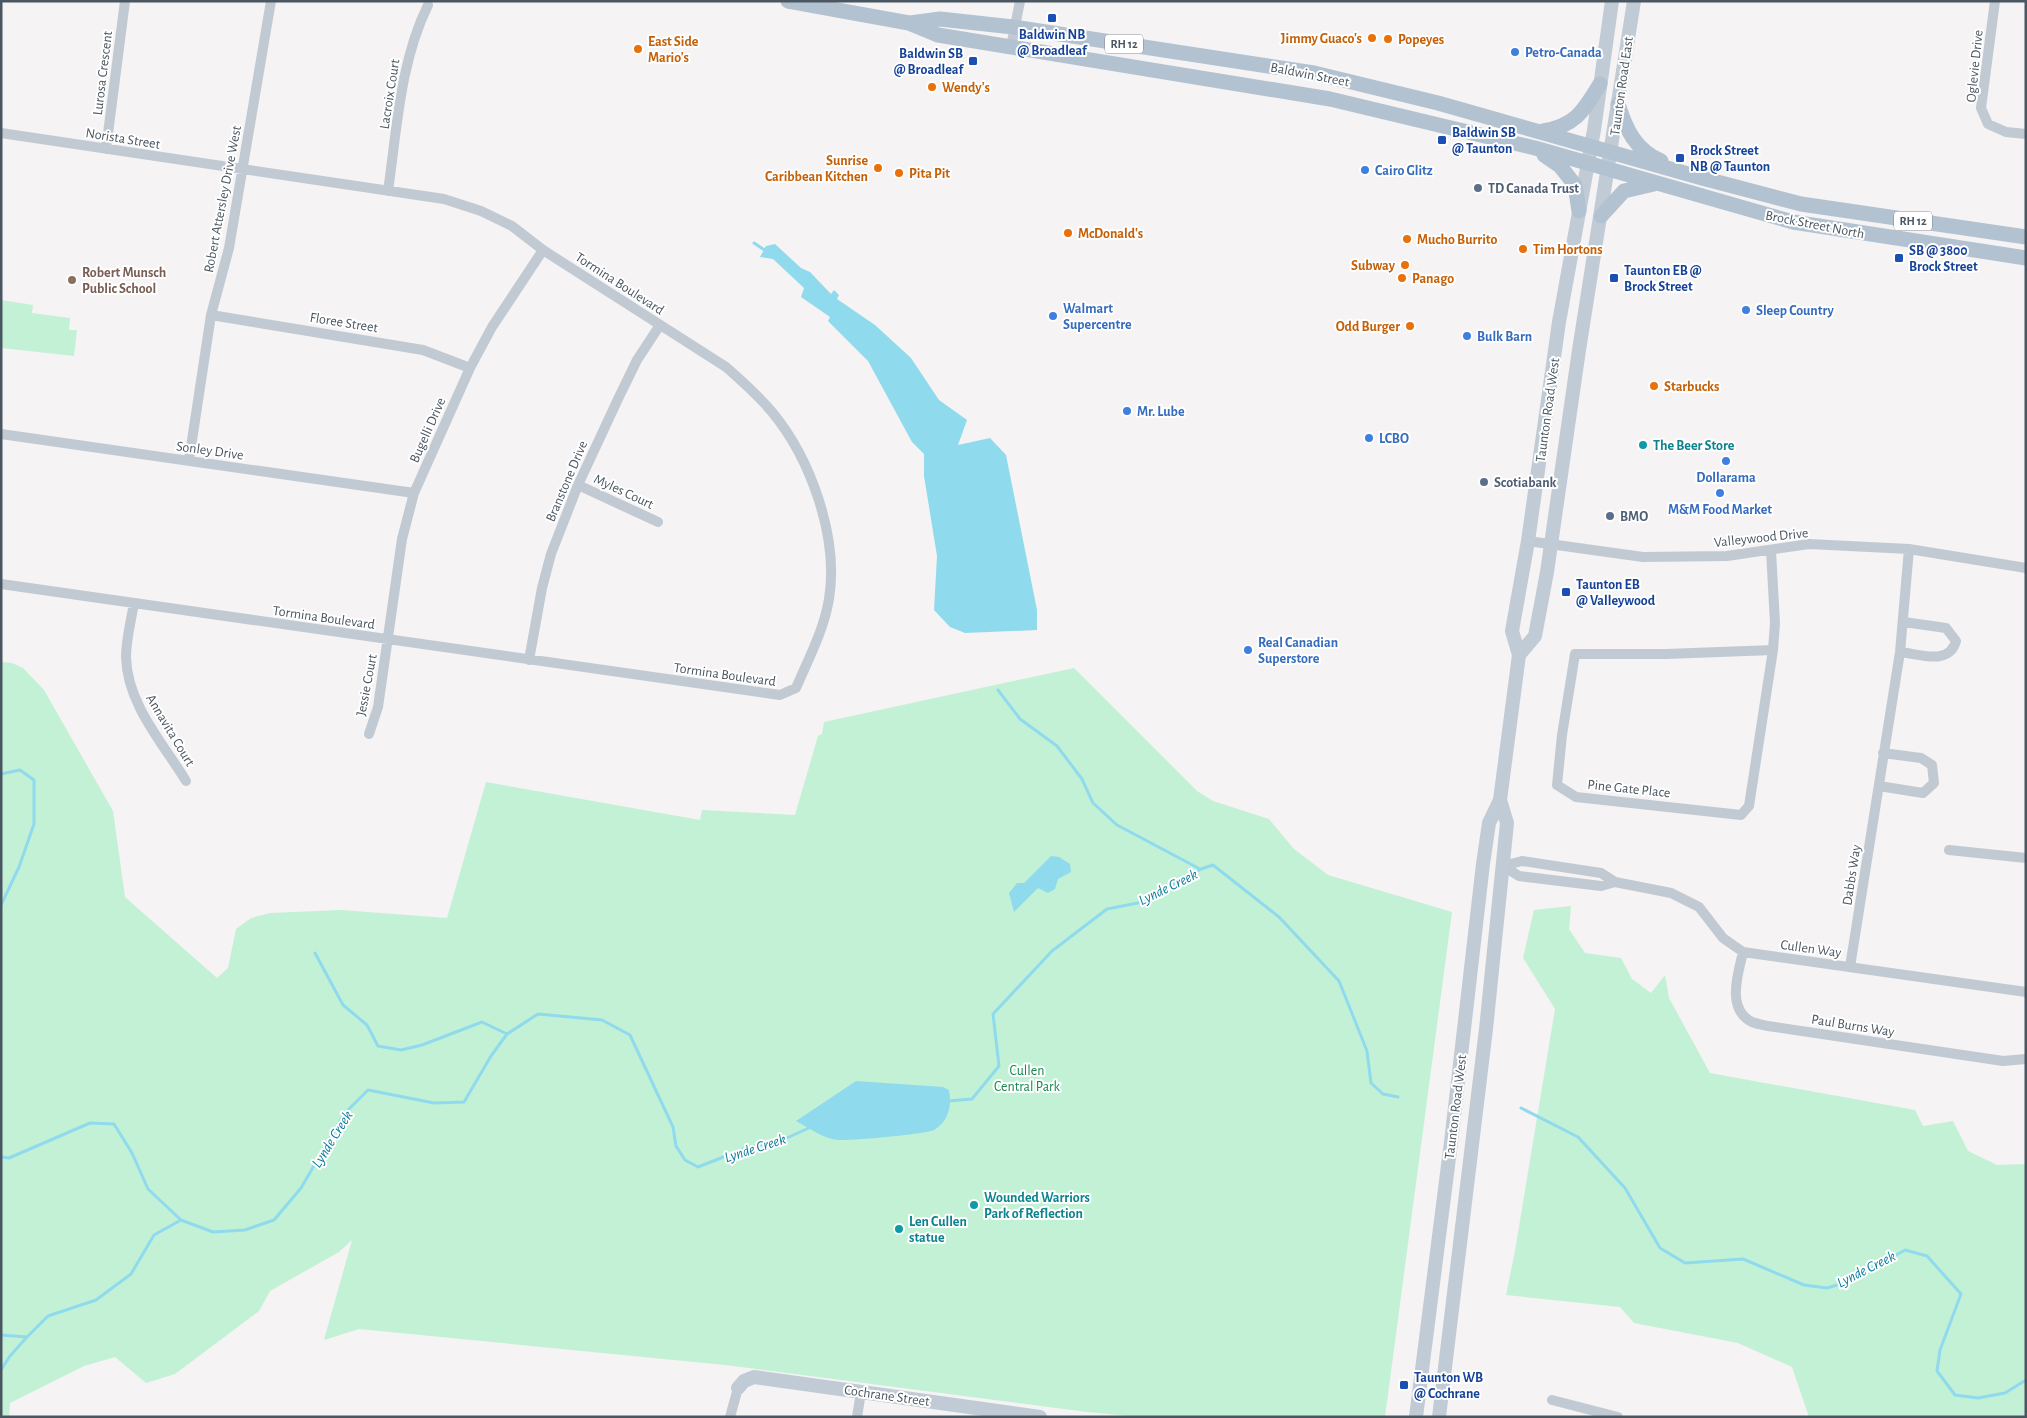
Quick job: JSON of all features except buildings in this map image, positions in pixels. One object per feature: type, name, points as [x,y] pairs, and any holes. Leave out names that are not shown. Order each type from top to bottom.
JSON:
[{"type":"main road","name":"Baldwin Street","points":[[788,1],[909,23],[938,36],[1302,94],[1535,148],[1608,170]]},
{"type":"main road","name":"Taunton Road East","points":[[1587,164],[1612,1]]},
{"type":"main road","name":"Taunton Road East","points":[[1608,170],[1634,1]]},
{"type":"main road","name":"Baldwin Street","points":[[909,23],[940,19],[1013,27],[1314,73],[1438,103],[1702,178]]},
{"type":"main road","points":[[1539,132],[1557,129],[1577,118],[1600,84]]},
{"type":"main road","points":[[1618,104],[1630,136],[1640,148],[1654,158],[1702,178]]},
{"type":"main road","points":[[1535,148],[1560,166],[1575,185],[1579,211]]},
{"type":"main road","name":"Taunton Road West","points":[[1416,1417],[1483,864],[1489,823],[1500,800],[1519,655],[1512,631],[1528,541],[1559,322],[1587,164]]},
{"type":"main road","name":"Brock Street North","points":[[1608,170],[1793,222],[2026,258]]},
{"type":"main road","name":"Taunton Road West","points":[[1519,655],[1535,636],[1551,545],[1580,341],[1602,216],[1608,170]]},
{"type":"main road","name":"Brock Street North","points":[[1702,178],[1801,204],[2026,237]]},
{"type":"main road","points":[[1602,216],[1624,191],[1656,184]]},
{"type":"main road","name":"Taunton Road West","points":[[1439,1417],[1486,1029],[1503,866],[1507,823],[1500,800]]},
{"type":"main road","name":"Cochrane Street","points":[[738,1388],[744,1381],[754,1377],[861,1392],[986,1413],[1040,1417]]},
{"type":"street","name":"Lurosa Crescent","points":[[106,149],[125,1]]},
{"type":"street","name":"Robert Attersley Drive West","points":[[189,460],[211,315],[229,248],[270,1]]},
{"type":"street","points":[[1010,47],[1020,1]]},
{"type":"street","name":"Oglevie Drive","points":[[1995,1],[1981,108],[1988,124],[2006,132],[2026,134]]},
{"type":"street","name":"Lacroix Court","points":[[388,191],[411,48],[428,5]]},
{"type":"street","name":"Norista Street","points":[[1,133],[242,170]]},
{"type":"street","name":"Tormina Boulevard","points":[[1,584],[780,695],[796,688],[822,627],[830,591],[831,566],[827,532],[806,467],[792,440],[773,412],[752,389],[726,367],[543,250],[512,226],[481,211],[444,199],[242,170]]},
{"type":"street","name":"Bugelli Drive","points":[[388,640],[402,539],[414,493],[470,368],[492,327],[543,250]]},
{"type":"street","name":"Floree Street","points":[[211,315],[423,350],[470,368]]},
{"type":"street","name":"Branstone Drive","points":[[529,660],[542,588],[551,554],[578,485],[637,360],[660,325]]},
{"type":"street","name":"Sonley Drive","points":[[1,434],[414,493]]},
{"type":"street","name":"Myles Court","points":[[578,485],[658,522]]},
{"type":"street","name":"Valleywood Drive","points":[[1528,541],[1643,557],[1727,556],[1809,544],[1909,549],[2026,568]]},
{"type":"street","name":"Dabbs Way","points":[[1850,967],[1900,652],[1909,549]]},
{"type":"street","name":"Pine Gate Place","points":[[1771,551],[1775,623],[1773,650],[1749,806],[1741,815],[1576,796],[1557,785],[1562,735],[1575,654],[1666,654],[1773,650]]},
{"type":"street","name":"Annavita Court","points":[[134,603],[126,657],[132,691],[146,720],[186,781]]},
{"type":"street","points":[[1900,652],[1938,657],[1947,655],[1954,650],[1956,641],[1946,628],[1904,622]]},
{"type":"street","name":"Jessie Court","points":[[369,734],[378,707],[388,640]]},
{"type":"street","points":[[1879,786],[1923,793],[1934,783],[1932,765],[1921,758],[1883,753]]},
{"type":"street","points":[[1949,850],[2026,858]]},
{"type":"street","name":"Cullen Way","points":[[1503,866],[1522,861],[1601,873],[1615,882],[1671,894],[1688,900],[1699,907],[1723,938],[1743,952],[2026,992]]},
{"type":"street","name":"Cullen Way","points":[[1503,866],[1519,876],[1600,886],[1615,882]]},
{"type":"street","name":"Paul Burns Way","points":[[1743,952],[1736,984],[1736,999],[1742,1014],[1752,1022],[1956,1055],[2003,1061],[2026,1059]]},
{"type":"street","points":[[730,1417],[738,1388]]},
{"type":"street","points":[[857,1417],[861,1392]]},
{"type":"street","points":[[1552,1400],[1618,1417]]},
{"type":"green space","points":[[1,300],[33,305],[32,313],[70,318],[69,330],[77,330],[74,356],[1,348]]},
{"type":"green space","name":"Cullen Central Park","points":[[1,662],[12,663],[23,668],[44,690],[113,811],[125,897],[217,978],[228,968],[236,929],[251,918],[270,913],[341,910],[447,918],[486,782],[700,820],[702,810],[795,815],[818,736],[822,734],[824,722],[1074,668],[1197,791],[1213,801],[1269,819],[1294,849],[1328,875],[1452,912],[1385,1417],[1141,1417],[1087,1412],[725,1365],[359,1329],[324,1340],[352,1240],[339,1252],[270,1291],[259,1311],[175,1374],[146,1383],[115,1357],[84,1366],[10,1403],[9,1417],[1,1417]]},
{"type":"green space","points":[[1571,906],[1569,929],[1585,953],[1621,958],[1632,979],[1651,993],[1665,975],[1669,998],[1710,1073],[1915,1110],[1923,1126],[1953,1121],[1968,1151],[1997,1165],[2026,1164],[2026,1417],[1809,1417],[1792,1367],[1738,1343],[1634,1323],[1620,1307],[1506,1295],[1555,1009],[1523,958],[1534,910]]},
{"type":"water","points":[[775,244],[801,268],[810,272],[831,294],[834,290],[839,295],[837,299],[875,325],[911,358],[939,400],[967,420],[958,445],[990,438],[1006,455],[1037,610],[1037,630],[965,633],[950,627],[934,610],[937,556],[924,476],[924,454],[912,442],[868,361],[828,321],[830,317],[801,297],[804,288],[773,259],[760,257],[766,246]]},
{"type":"water","points":[[1051,856],[1059,857],[1070,864],[1071,872],[1058,879],[1055,889],[1048,893],[1038,888],[1014,912],[1009,893],[1017,883],[1024,883]]},
{"type":"water","points":[[856,1081],[943,1087],[949,1090],[950,1107],[943,1122],[934,1130],[903,1135],[838,1140],[827,1138],[796,1121]]},
{"type":"waterway","points":[[754,243],[766,251]]},
{"type":"waterway","points":[[998,690],[1020,719],[1057,746],[1082,779],[1093,803],[1117,825],[1200,869]]},
{"type":"waterway","name":"Lynde Creek","points":[[1,774],[20,770],[34,780],[34,824],[19,867],[1,905]]},
{"type":"waterway","name":"Lynde Creek","points":[[948,1101],[972,1099],[999,1066],[993,1014],[1052,951],[1107,909],[1138,903],[1201,869],[1213,865],[1279,917],[1339,981],[1367,1051],[1371,1083],[1383,1094],[1398,1097]]},
{"type":"waterway","points":[[315,953],[343,1005],[367,1025],[378,1046],[401,1050],[422,1045],[482,1022],[507,1034]]},
{"type":"waterway","name":"Lynde Creek","points":[[1,1157],[9,1158],[90,1123],[114,1124],[132,1153],[148,1189],[181,1220],[213,1232],[245,1230],[274,1220],[301,1188],[344,1114],[368,1090],[434,1103],[464,1102],[491,1056],[507,1034],[538,1014],[602,1020],[630,1035],[673,1127],[676,1146],[685,1160],[698,1167],[749,1147],[778,1142],[811,1127]]},
{"type":"waterway","name":"Lynde Creek","points":[[1521,1108],[1578,1137],[1625,1188],[1660,1248],[1685,1263],[1743,1259],[1804,1285],[1827,1288],[1847,1282],[1905,1250],[1927,1256],[1961,1294],[1940,1350],[1937,1371],[1955,1395],[1978,1398],[2005,1393],[2026,1380]]},
{"type":"waterway","points":[[1,1370],[10,1356],[48,1316],[96,1300],[131,1274],[154,1235],[181,1220]]},
{"type":"waterway","points":[[1,1335],[27,1337]]},
{"type":"place","name":"Baldwin NB @ Broadleaf","points":[[1052,18]]},
{"type":"place","name":"Jimmy Guaco's","points":[[1372,38]]},
{"type":"place","name":"Popeyes","points":[[1388,39]]},
{"type":"place","name":"East Side Mario's","points":[[638,49]]},
{"type":"place","name":"Petro-Canada","points":[[1515,52]]},
{"type":"place","name":"Baldwin SB @ Broadleaf","points":[[973,61]]},
{"type":"place","name":"Wendy's","points":[[932,87]]},
{"type":"place","name":"Baldwin SB @ Taunton","points":[[1442,140]]},
{"type":"place","name":"Brock Street NB @ Taunton","points":[[1680,158]]},
{"type":"place","name":"Sunrise Caribbean Kitchen","points":[[878,168]]},
{"type":"place","name":"Cairo Glitz","points":[[1365,170]]},
{"type":"place","name":"Pita Pit","points":[[899,173]]},
{"type":"place","name":"TD Canada Trust","points":[[1478,188]]},
{"type":"place","name":"McDonald's","points":[[1068,233]]},
{"type":"place","name":"Mucho Burrito","points":[[1407,239]]},
{"type":"place","name":"Tim Hortons","points":[[1523,249]]},
{"type":"place","name":"SB @ 3800 Brock Street","points":[[1899,258]]},
{"type":"place","name":"Subway","points":[[1405,265]]},
{"type":"place","name":"Panago","points":[[1402,278]]},
{"type":"place","name":"Taunton EB @ Brock Street","points":[[1614,278]]},
{"type":"place","name":"Robert Munsch Public School","points":[[72,280]]},
{"type":"place","name":"Sleep Country","points":[[1746,310]]},
{"type":"place","name":"Walmart Supercentre","points":[[1053,316]]},
{"type":"place","name":"Odd Burger","points":[[1410,326]]},
{"type":"place","name":"Bulk Barn","points":[[1467,336]]},
{"type":"place","name":"Starbucks","points":[[1654,386]]},
{"type":"place","name":"Mr. Lube","points":[[1127,411]]},
{"type":"place","name":"LCBO","points":[[1369,438]]},
{"type":"place","name":"The Beer Store","points":[[1643,445]]},
{"type":"place","name":"Dollarama","points":[[1726,461]]},
{"type":"place","name":"Scotiabank","points":[[1484,482]]},
{"type":"place","name":"M&M Food Market","points":[[1720,493]]},
{"type":"place","name":"BMO","points":[[1610,516]]},
{"type":"place","name":"Taunton EB @ Valleywood","points":[[1566,592]]},
{"type":"place","name":"Real Canadian Superstore","points":[[1248,650]]},
{"type":"place","name":"Wounded Warriors Park of Reflection","points":[[974,1205]]},
{"type":"place","name":"Len Cullen statue","points":[[899,1229]]},
{"type":"place","name":"Taunton WB @ Cochrane","points":[[1404,1385]]}]
